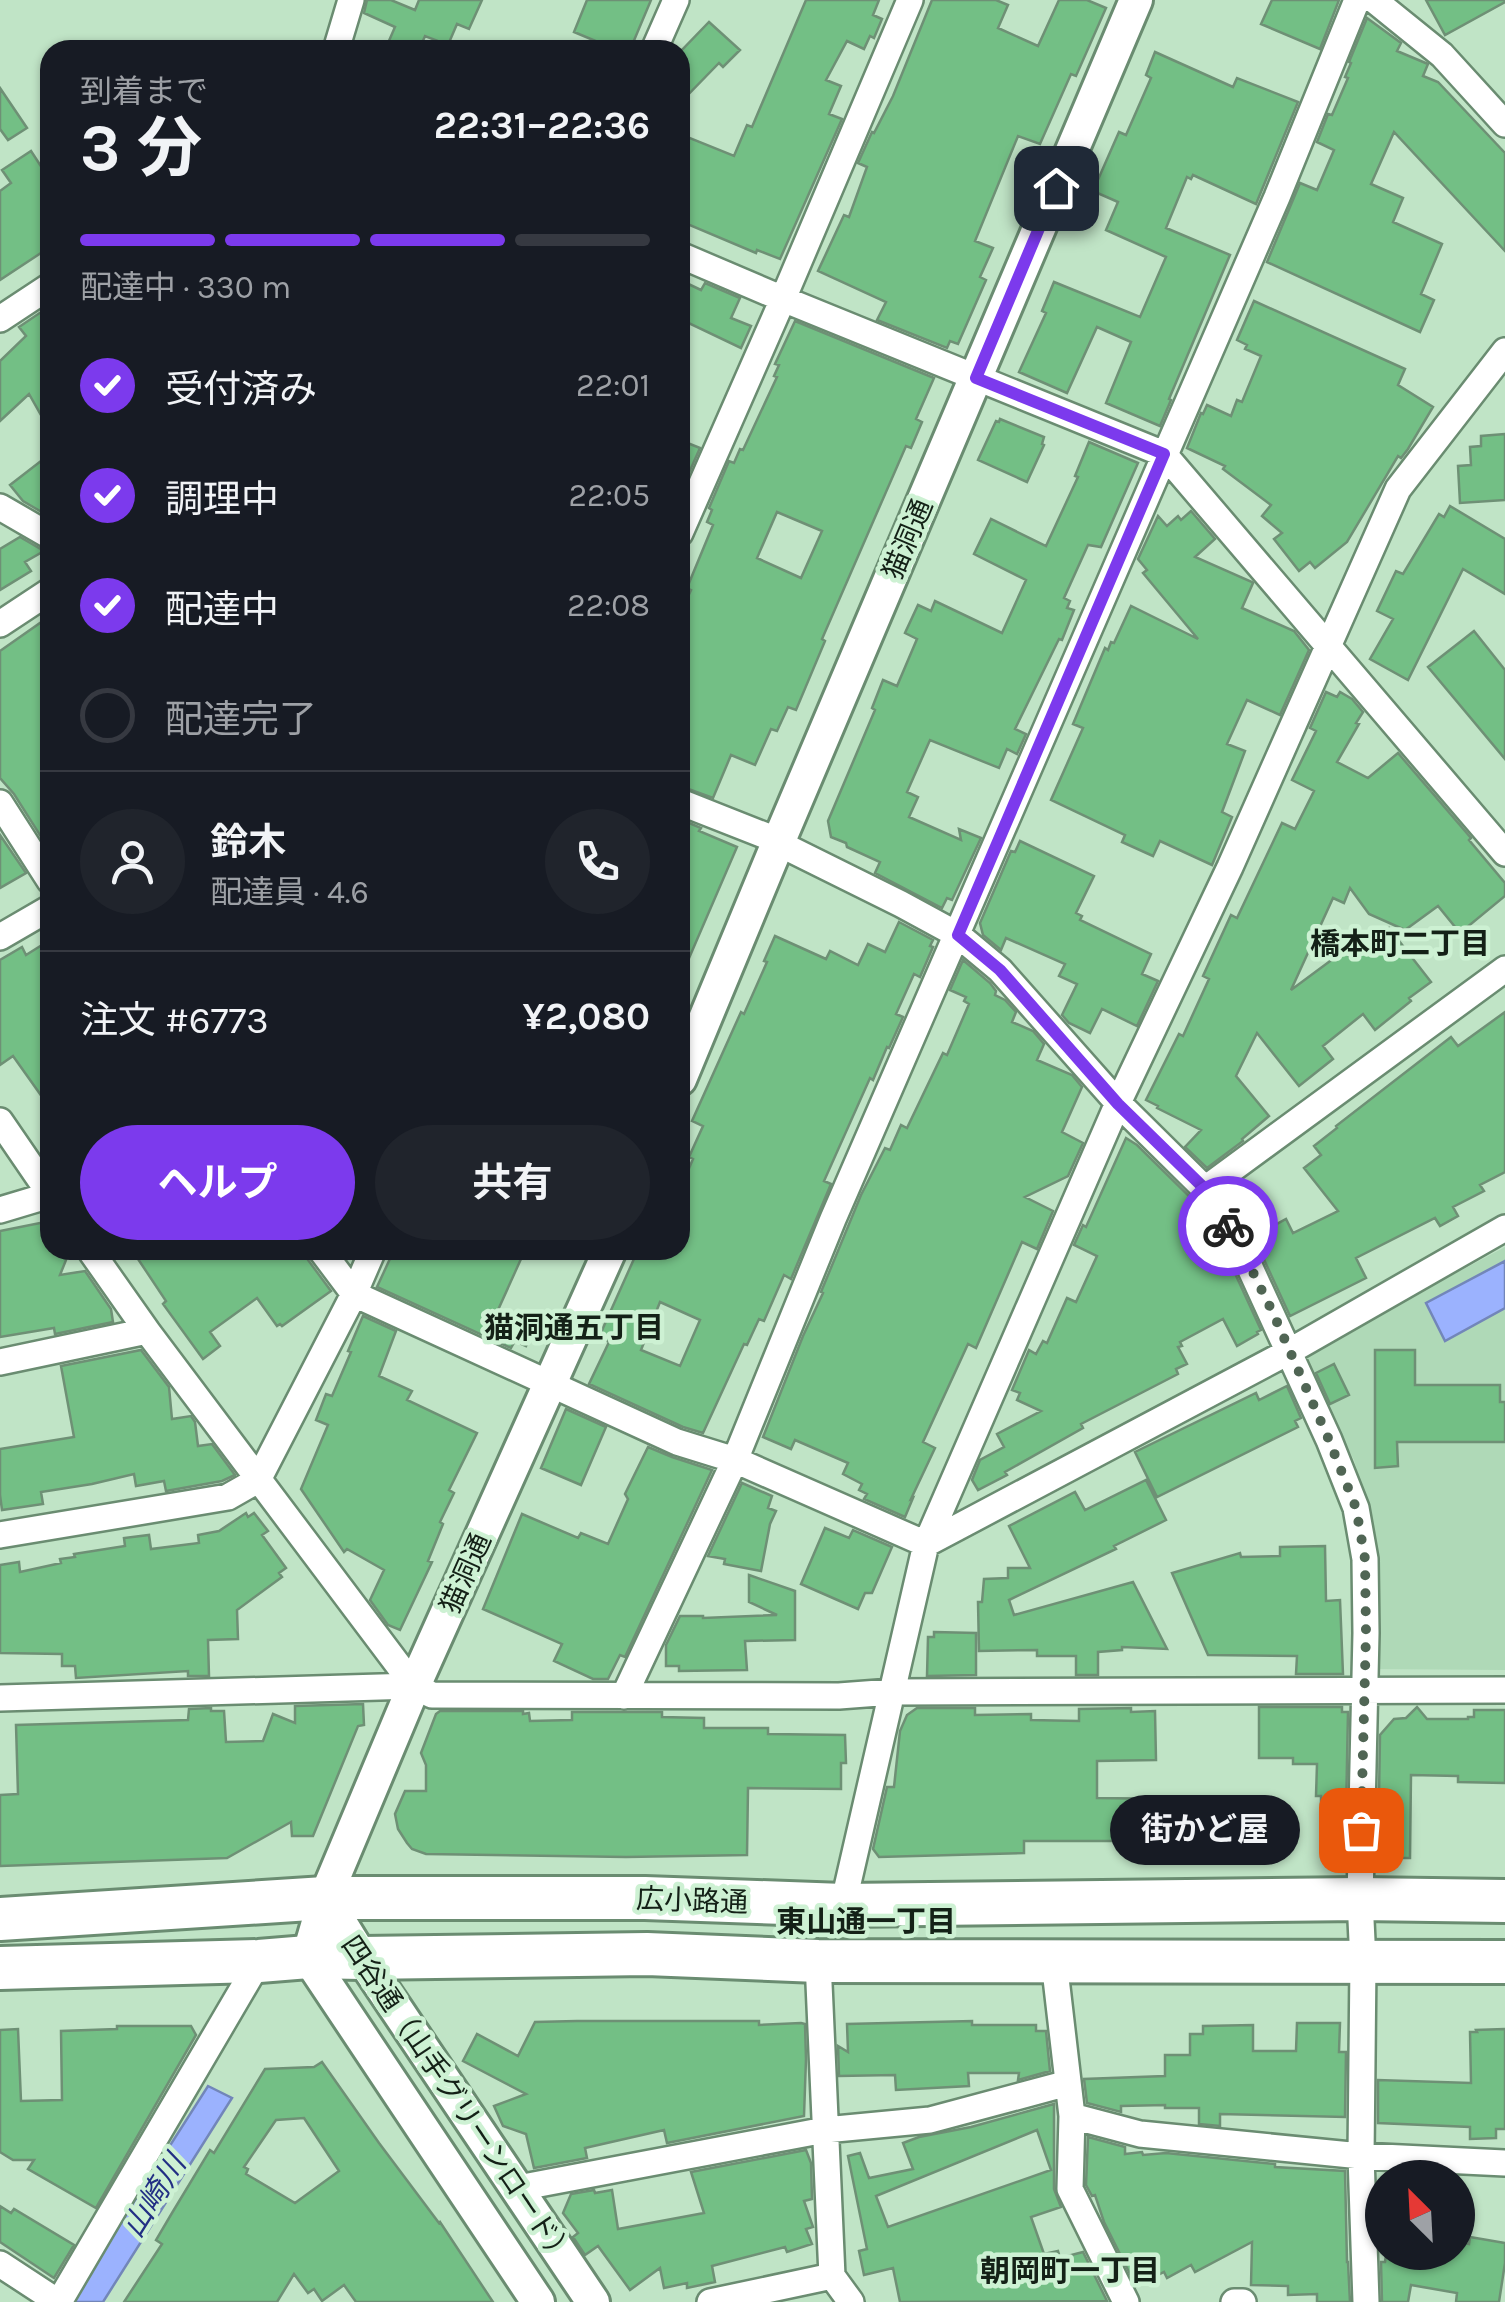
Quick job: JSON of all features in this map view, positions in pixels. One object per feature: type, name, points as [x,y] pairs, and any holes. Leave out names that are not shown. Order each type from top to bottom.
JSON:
[{"type":"main road","name":"広小路通","points":[[0,1919],[325,1898],[645,1898],[843,1906],[1505,1901]]},
{"type":"main road","name":"広小路通","points":[[0,1968],[259,1961],[308,1956],[647,1954],[818,1961],[1505,1962]]},
{"type":"street","points":[[339,40],[351,0]]},
{"type":"street","points":[[658,40],[676,0]]},
{"type":"street","points":[[690,510],[910,0]]},
{"type":"street","name":"猫洞通","points":[[690,1056],[1136,0]]},
{"type":"street","points":[[624,1696],[734,1460],[833,1219],[1277,196],[1357,0]]},
{"type":"street","points":[[1374,0],[1442,55],[1505,124]]},
{"type":"street","points":[[690,258],[1164,454],[1504,850]]},
{"type":"street","points":[[0,320],[40,293]]},
{"type":"street","points":[[843,1906],[926,1544],[1118,1104],[1230,866],[1398,489],[1505,350]]},
{"type":"street","points":[[0,507],[40,530]]},
{"type":"street","points":[[0,624],[40,598]]},
{"type":"street","points":[[0,803],[40,865]]},
{"type":"street","points":[[690,806],[778,842],[901,904],[958,935],[1000,970],[1118,1104],[1205,1189],[1241,1248],[1290,1351],[1356,1508],[1365,1559],[1360,1900],[1366,2302]]},
{"type":"street","points":[[0,937],[40,914]]},
{"type":"street","points":[[1205,1189],[1505,969]]},
{"type":"street","points":[[0,1122],[40,1180]]},
{"type":"street","points":[[0,1210],[40,1197]]},
{"type":"street","points":[[926,1544],[1290,1351],[1505,1228]]},
{"type":"street","points":[[97,1260],[414,1686],[432,1695],[1505,1690]]},
{"type":"street","points":[[328,1260],[354,1294],[678,1442],[734,1460],[926,1544]]},
{"type":"street","points":[[0,1535],[228,1497],[258,1480],[369,1260]]},
{"type":"street","name":"猫洞通","points":[[308,1956],[325,1898],[414,1686],[606,1260]]},
{"type":"street","points":[[0,1362],[147,1332]]},
{"type":"street","points":[[0,1698],[414,1686]]},
{"type":"street","name":"四谷通（山手グリーンロード）","points":[[325,1898],[593,2302]]},
{"type":"street","points":[[308,1956],[538,2302]]},
{"type":"street","points":[[0,2264],[59,2302],[259,1961]]},
{"type":"street","points":[[818,1961],[832,2276],[851,2302]]},
{"type":"street","points":[[1054,1961],[1072,2116],[1070,2189],[1126,2302]]},
{"type":"street","points":[[518,2188],[825,2130],[930,2120],[1068,2082]]},
{"type":"street","points":[[1072,2116],[1140,2134],[1361,2156],[1505,2164]]},
{"type":"street","points":[[710,2302],[832,2276]]},
{"type":"street","points":[[1234,2302],[1243,2302]]},
{"type":"shaded area","points":[[1505,1247],[1505,1670],[1374,1669],[1371,1519],[1354,1460],[1301,1356]]},
{"type":"water","points":[[1505,1261],[1505,1308],[1445,1341],[1426,1303]]},
{"type":"water","name":"山崎川","points":[[208,2086],[232,2098],[103,2302],[70,2302]]},
{"type":"building","points":[[367,0],[391,0],[415,10],[419,0],[482,0],[469,29],[457,24],[450,40],[425,36],[423,40],[389,40],[395,27],[364,13]]},
{"type":"building","points":[[587,0],[651,0],[634,40],[593,40],[574,32]]},
{"type":"building","points":[[806,0],[879,0],[873,15],[882,19],[874,38],[870,36],[864,49],[847,41],[826,80],[841,86],[829,114],[842,119],[780,259],[690,225],[690,138],[734,156],[747,125],[752,127]]},
{"type":"building","points":[[932,0],[996,0],[1008,5],[998,28],[1038,46],[1059,0],[1087,0],[1106,8],[1040,144],[1018,136],[975,241],[993,248],[980,277],[986,280],[958,344],[950,341],[947,348],[877,320],[886,302],[818,271],[844,215],[849,217],[867,167],[858,163],[893,96]]},
{"type":"building","points":[[1272,0],[1339,0],[1320,49],[1261,24]]},
{"type":"building","points":[[1426,0],[1505,0],[1505,2],[1445,35]]},
{"type":"building","points":[[1367,18],[1401,43],[1397,51],[1428,64],[1423,76],[1438,82],[1505,153],[1505,251],[1394,132],[1371,184],[1403,198],[1393,222],[1442,244],[1421,294],[1434,300],[1420,332],[1267,262],[1300,183],[1317,190],[1334,150],[1317,142],[1348,78],[1345,77],[1349,62]]},
{"type":"building","points":[[709,22],[740,50],[723,67],[719,63],[690,93],[690,42]]},
{"type":"building","points":[[1155,52],[1233,87],[1237,78],[1298,102],[1256,204],[1193,175],[1191,179],[1187,177],[1166,228],[1230,255],[1160,426],[1106,403],[1131,342],[1097,327],[1067,393],[1019,372],[1046,313],[1042,311],[1054,282],[1140,317],[1166,257],[1106,230],[1118,202],[1093,191],[1119,132],[1126,135],[1151,78],[1146,75]]},
{"type":"building","points":[[0,88],[27,128],[8,140],[0,129]]},
{"type":"building","points":[[31,151],[40,165],[40,254],[0,280],[0,191],[11,183],[2,170]]},
{"type":"building","points":[[705,283],[740,298],[731,318],[751,326],[741,348],[690,324],[690,285],[701,290]]},
{"type":"building","points":[[1254,301],[1405,369],[1398,385],[1433,407],[1408,449],[1401,458],[1398,456],[1347,542],[1315,568],[1310,562],[1299,571],[1274,539],[1282,533],[1262,516],[1271,505],[1223,469],[1225,466],[1187,448],[1207,405],[1231,416],[1237,400],[1242,402],[1261,356],[1245,349],[1247,345],[1237,340]]},
{"type":"building","points":[[40,313],[40,413],[29,394],[0,421],[0,361],[26,336],[19,327]]},
{"type":"building","points":[[795,321],[934,378],[916,419],[922,422],[911,448],[906,446],[822,639],[825,641],[796,710],[788,707],[777,731],[771,729],[755,765],[731,755],[713,798],[690,790],[690,581],[713,525],[707,522],[712,510],[709,508],[729,461],[734,463],[740,449],[743,450],[779,365],[775,364]],"holes":[[[777,512],[822,531],[801,578],[757,558]]]},
{"type":"building","points":[[1000,419],[1044,437],[1027,482],[978,460]]},
{"type":"building","points":[[1505,434],[1505,500],[1460,503],[1458,466],[1471,465],[1470,447],[1481,446],[1481,436]]},
{"type":"building","points":[[1089,442],[1138,463],[1101,547],[1088,545],[1064,598],[1070,601],[1067,608],[1074,610],[1015,729],[1026,734],[1017,754],[1007,749],[999,768],[930,740],[907,792],[918,797],[909,817],[961,840],[959,829],[981,838],[952,900],[947,898],[942,908],[875,873],[880,862],[831,837],[828,821],[875,710],[872,708],[883,680],[897,686],[917,639],[905,633],[918,605],[931,611],[935,601],[1002,633],[1026,580],[974,554],[991,519],[1046,546],[1078,477],[1075,476]]},
{"type":"building","points":[[690,444],[700,448],[690,470]]},
{"type":"building","points":[[40,462],[40,511],[23,501],[10,485]]},
{"type":"building","points":[[1450,506],[1505,539],[1505,594],[1463,569],[1408,680],[1370,659],[1393,619],[1377,611],[1396,571],[1403,574],[1439,514],[1444,517]]},
{"type":"building","points":[[1191,511],[1215,539],[1195,557],[1252,582],[1242,608],[1294,631],[1309,650],[1280,715],[1247,700],[1227,744],[1245,751],[1222,812],[1232,817],[1212,865],[1160,841],[1153,856],[1122,842],[1125,835],[1051,800],[1083,728],[1073,724],[1105,648],[1108,650],[1114,643],[1131,606],[1198,639],[1143,573],[1147,570],[1138,559],[1158,516],[1167,526]]},
{"type":"building","points":[[20,537],[40,549],[40,553],[25,562],[31,571],[0,590],[0,549]]},
{"type":"building","points":[[40,623],[40,835],[0,778],[0,651]]},
{"type":"building","points":[[1474,631],[1505,670],[1505,759],[1428,667]]},
{"type":"building","points":[[1326,692],[1337,697],[1340,692],[1363,712],[1337,762],[1368,778],[1398,753],[1505,883],[1505,896],[1460,933],[1438,906],[1405,930],[1369,914],[1350,888],[1344,903],[1333,898],[1291,990],[1345,950],[1351,959],[1389,928],[1431,982],[1375,1030],[1363,1014],[1323,1046],[1333,1059],[1299,1086],[1257,1033],[1236,1076],[1269,1116],[1207,1168],[1185,1147],[1201,1130],[1146,1100],[1179,1034],[1183,1036],[1209,979],[1203,976],[1231,915],[1237,918],[1282,823],[1295,829],[1314,791],[1292,780],[1316,731],[1310,728]]},
{"type":"building","points":[[690,823],[737,847],[690,956]]},
{"type":"building","points":[[0,835],[26,873],[0,888]]},
{"type":"building","points":[[1020,841],[1094,876],[1076,913],[1082,916],[1080,920],[1151,954],[1142,974],[1158,981],[1137,1026],[1102,1009],[1090,1033],[1069,1023],[1062,1015],[1077,984],[1059,976],[1065,964],[1006,938],[1001,950],[983,935],[980,923],[1011,851],[1015,852]]},
{"type":"building","points":[[899,922],[933,940],[920,977],[914,974],[896,1014],[903,1017],[889,1048],[873,1080],[870,1078],[824,1181],[831,1184],[791,1279],[784,1275],[764,1321],[759,1319],[747,1345],[744,1344],[703,1433],[589,1384],[609,1342],[599,1337],[634,1260],[690,1260],[690,1155],[703,1126],[692,1121],[741,1012],[744,1014],[775,936],[826,959],[830,951],[858,965],[868,944],[885,952]],"holes":[[[660,1302],[700,1320],[680,1366],[641,1350]]]},
{"type":"building","points":[[40,946],[40,1094],[13,1056],[0,1065],[0,960],[22,947],[26,955]]},
{"type":"building","points":[[963,960],[1016,1012],[1012,1022],[1033,1031],[1044,1044],[1037,1060],[1072,1075],[1082,1087],[1062,1132],[1083,1143],[1068,1176],[1025,1197],[1053,1211],[1037,1249],[1022,1242],[976,1348],[968,1344],[923,1442],[935,1448],[905,1517],[864,1499],[867,1494],[859,1490],[862,1484],[843,1474],[848,1463],[795,1440],[791,1449],[763,1437],[861,1195],[885,1148],[890,1150],[901,1125],[907,1128],[943,1053],[947,1055],[969,1004],[964,1001],[966,997],[950,990]]},
{"type":"building","points":[[1505,1012],[1505,1172],[1480,1185],[1484,1191],[1453,1207],[1458,1216],[1440,1226],[1435,1218],[1356,1258],[1366,1278],[1290,1316],[1255,1240],[1286,1219],[1293,1233],[1338,1211],[1304,1168],[1321,1155],[1314,1146],[1451,1037],[1458,1046]]},
{"type":"building","points":[[1126,1138],[1192,1199],[1216,1248],[1221,1246],[1227,1256],[1261,1330],[1237,1346],[1223,1319],[1180,1342],[1182,1346],[1178,1347],[1187,1364],[1176,1369],[1178,1374],[1081,1424],[1083,1428],[978,1490],[972,1480],[980,1460],[1004,1447],[997,1434],[1041,1411],[1017,1400],[1020,1393],[1012,1390],[1029,1350],[1036,1354],[1043,1341],[1047,1343],[1067,1298],[1076,1302],[1097,1256],[1074,1245]]},
{"type":"building","points":[[40,1223],[40,1260],[66,1260],[60,1275],[85,1271],[111,1309],[113,1322],[55,1334],[54,1328],[0,1337],[0,1231]]},
{"type":"building","points":[[139,1260],[308,1260],[331,1291],[282,1326],[277,1326],[257,1298],[210,1332],[220,1346],[203,1359],[163,1304],[166,1301]]},
{"type":"building","points":[[389,1260],[520,1260],[498,1310],[535,1324],[526,1346],[515,1341],[511,1348],[377,1287]]},
{"type":"building","points":[[363,1316],[396,1331],[379,1376],[412,1391],[407,1400],[477,1433],[449,1490],[454,1493],[440,1522],[443,1524],[428,1561],[432,1562],[400,1630],[388,1625],[370,1600],[384,1570],[347,1549],[344,1552],[301,1489],[328,1425],[316,1420],[326,1394],[332,1396]]},
{"type":"building","points":[[141,1350],[169,1387],[172,1419],[191,1416],[198,1446],[212,1444],[235,1475],[166,1491],[164,1481],[136,1486],[134,1474],[41,1492],[43,1504],[2,1510],[0,1449],[74,1437],[61,1366]]},
{"type":"building","points":[[1375,1350],[1415,1350],[1415,1385],[1500,1385],[1500,1402],[1505,1402],[1505,1442],[1397,1442],[1398,1466],[1375,1468]]},
{"type":"building","points":[[1334,1364],[1349,1395],[1330,1404],[1316,1373]]},
{"type":"building","points":[[1287,1386],[1301,1418],[1295,1421],[1298,1427],[1157,1497],[1135,1452],[1256,1393],[1259,1400]]},
{"type":"building","points":[[566,1409],[606,1427],[581,1485],[541,1468]]},
{"type":"building","points":[[648,1447],[712,1470],[625,1657],[620,1655],[608,1679],[593,1679],[554,1661],[562,1644],[483,1609],[522,1514],[578,1538],[581,1533],[608,1544],[628,1499],[625,1494]]},
{"type":"building","points":[[1146,1480],[1166,1520],[1114,1546],[1116,1549],[1009,1600],[1014,1615],[1133,1582],[1167,1649],[1122,1647],[1098,1652],[1098,1675],[1076,1675],[1076,1656],[1037,1656],[1037,1650],[979,1651],[978,1602],[982,1602],[984,1579],[1008,1578],[1008,1568],[1030,1568],[1009,1526],[1075,1492],[1085,1510]]},
{"type":"building","points":[[742,1483],[772,1496],[768,1508],[776,1511],[761,1571],[724,1564],[725,1559],[708,1556]]},
{"type":"building","points":[[246,1513],[248,1517],[254,1513],[268,1531],[262,1535],[286,1568],[279,1573],[282,1577],[237,1610],[238,1639],[208,1640],[209,1676],[188,1676],[188,1671],[76,1678],[75,1666],[62,1666],[62,1654],[0,1653],[0,1565],[19,1562],[20,1572],[61,1563],[60,1559],[75,1557],[74,1554],[125,1546],[124,1538],[149,1535],[151,1549],[199,1543],[198,1535],[219,1531]]},
{"type":"building","points":[[825,1528],[849,1538],[853,1530],[892,1547],[872,1593],[865,1593],[858,1609],[801,1584]]},
{"type":"building","points":[[1325,1546],[1326,1601],[1340,1600],[1343,1674],[1296,1674],[1297,1656],[1208,1655],[1172,1573],[1240,1553],[1241,1557],[1280,1556],[1280,1547]]},
{"type":"building","points":[[749,1575],[795,1591],[795,1640],[745,1641],[747,1670],[679,1671],[679,1666],[666,1666],[666,1645],[680,1616],[777,1615],[749,1602]]},
{"type":"building","points":[[934,1632],[976,1633],[976,1675],[927,1676],[928,1637],[934,1637]]},
{"type":"building","points":[[363,1704],[364,1725],[358,1726],[313,1836],[292,1836],[291,1822],[227,1858],[0,1866],[0,1795],[18,1794],[16,1725],[188,1720],[189,1709],[211,1708],[224,1711],[226,1742],[263,1741],[273,1714],[295,1723],[295,1706]]},
{"type":"building","points":[[1259,1707],[1342,1707],[1342,1712],[1348,1712],[1346,1813],[1321,1812],[1321,1796],[1316,1796],[1317,1764],[1293,1764],[1293,1758],[1259,1758]]},
{"type":"building","points":[[1417,1707],[1427,1719],[1468,1719],[1474,1717],[1474,1710],[1505,1710],[1505,1783],[1411,1775],[1410,1858],[1378,1858],[1380,1735],[1394,1719],[1406,1718]]},
{"type":"building","points":[[917,1708],[975,1708],[975,1715],[1031,1714],[1031,1720],[1079,1721],[1079,1709],[1155,1711],[1156,1760],[1097,1761],[1097,1798],[1259,1800],[1259,1855],[1194,1855],[1194,1841],[1024,1841],[1024,1853],[879,1857],[873,1849],[887,1787],[894,1787],[900,1731],[907,1715]]},
{"type":"building","points":[[440,1711],[523,1711],[529,1713],[530,1721],[572,1720],[572,1712],[662,1712],[662,1717],[704,1718],[704,1728],[768,1728],[768,1734],[845,1735],[846,1763],[841,1763],[841,1789],[748,1788],[747,1855],[426,1854],[407,1843],[395,1814],[405,1791],[426,1791],[426,1765],[421,1753]]},
{"type":"building","points":[[972,2021],[972,2025],[1036,2025],[1036,2031],[1046,2031],[1050,2071],[1018,2080],[1019,2073],[968,2073],[969,2086],[896,2090],[895,2075],[839,2076],[838,2046],[848,2052],[847,2024]]},
{"type":"building","points":[[535,2022],[805,2024],[804,2116],[667,2143],[664,2130],[585,2148],[587,2158],[534,2168],[526,2134],[503,2126],[494,2106],[526,2094],[463,2061],[477,2034],[518,2056]]},
{"type":"building","points":[[1297,2023],[1340,2023],[1339,2052],[1346,2052],[1345,2117],[1220,2114],[1220,2126],[1199,2124],[1199,2108],[1121,2106],[1121,2112],[1087,2103],[1084,2079],[1165,2076],[1165,2055],[1190,2055],[1190,2034],[1203,2034],[1203,2026],[1253,2025],[1253,2051],[1296,2051]]},
{"type":"building","points":[[191,2026],[196,2035],[96,2208],[28,2169],[34,2160],[13,2160],[0,2152],[0,2030],[18,2029],[21,2101],[62,2100],[61,2031]]},
{"type":"building","points":[[1505,2029],[1505,2129],[1496,2129],[1496,2138],[1470,2139],[1470,2127],[1378,2123],[1378,2080],[1471,2083],[1470,2032]]},
{"type":"building","points":[[322,2062],[440,2222],[493,2302],[356,2302],[344,2285],[322,2301],[314,2289],[308,2293],[294,2274],[277,2302],[124,2302],[162,2244],[156,2240],[210,2150],[214,2153],[265,2069],[314,2067]],"holes":[[[304,2118],[339,2171],[295,2203],[246,2174],[248,2169],[244,2167],[276,2120]]]},
{"type":"building","points":[[1054,2104],[1054,2189],[1061,2207],[1031,2217],[1044,2254],[1058,2251],[1060,2258],[1083,2252],[1107,2301],[900,2302],[893,2268],[864,2275],[859,2251],[867,2249],[848,2156],[860,2153],[869,2178],[913,2169],[903,2143]],"holes":[[[1037,2130],[1051,2170],[888,2227],[876,2196]]]},
{"type":"building","points":[[1088,2137],[1125,2147],[1125,2154],[1166,2153],[1275,2167],[1345,2171],[1350,2302],[1317,2302],[1317,2294],[1288,2295],[1288,2286],[1251,2285],[1252,2242],[1195,2272],[1191,2265],[1167,2278],[1164,2272],[1136,2286],[1095,2195],[1086,2185]]},
{"type":"building","points":[[806,2150],[811,2163],[812,2199],[804,2201],[813,2227],[806,2229],[812,2244],[712,2266],[715,2282],[664,2288],[660,2268],[630,2290],[598,2246],[585,2255],[573,2237],[578,2233],[563,2213],[571,2194],[612,2190],[618,2229],[704,2213],[691,2172]]},
{"type":"building","points":[[0,2206],[11,2213],[14,2209],[74,2245],[54,2278],[0,2242]]},
{"type":"building","points":[[1475,2238],[1505,2243],[1499,2302],[1456,2302],[1457,2293],[1411,2285],[1408,2302],[1382,2302],[1381,2270],[1475,2270]]},
{"type":"way so far","points":[[1228,1226],[1273,1313],[1356,1508],[1365,1559],[1361,1830]]},
{"type":"place","name":"街かど屋","points":[[1361,1830]]},
{"type":"district","name":"橋本町二丁目","points":[[1400,944]]},
{"type":"district","name":"猫洞通五丁目","points":[[574,1328]]},
{"type":"district","name":"東山通一丁目","points":[[866,1922]]},
{"type":"district","name":"朝岡町一丁目","points":[[1070,2271]]},
{"type":"route","points":[[1056,188],[976,378],[1164,454],[958,935],[1000,970],[1118,1104],[1205,1189],[1228,1226]]}]
